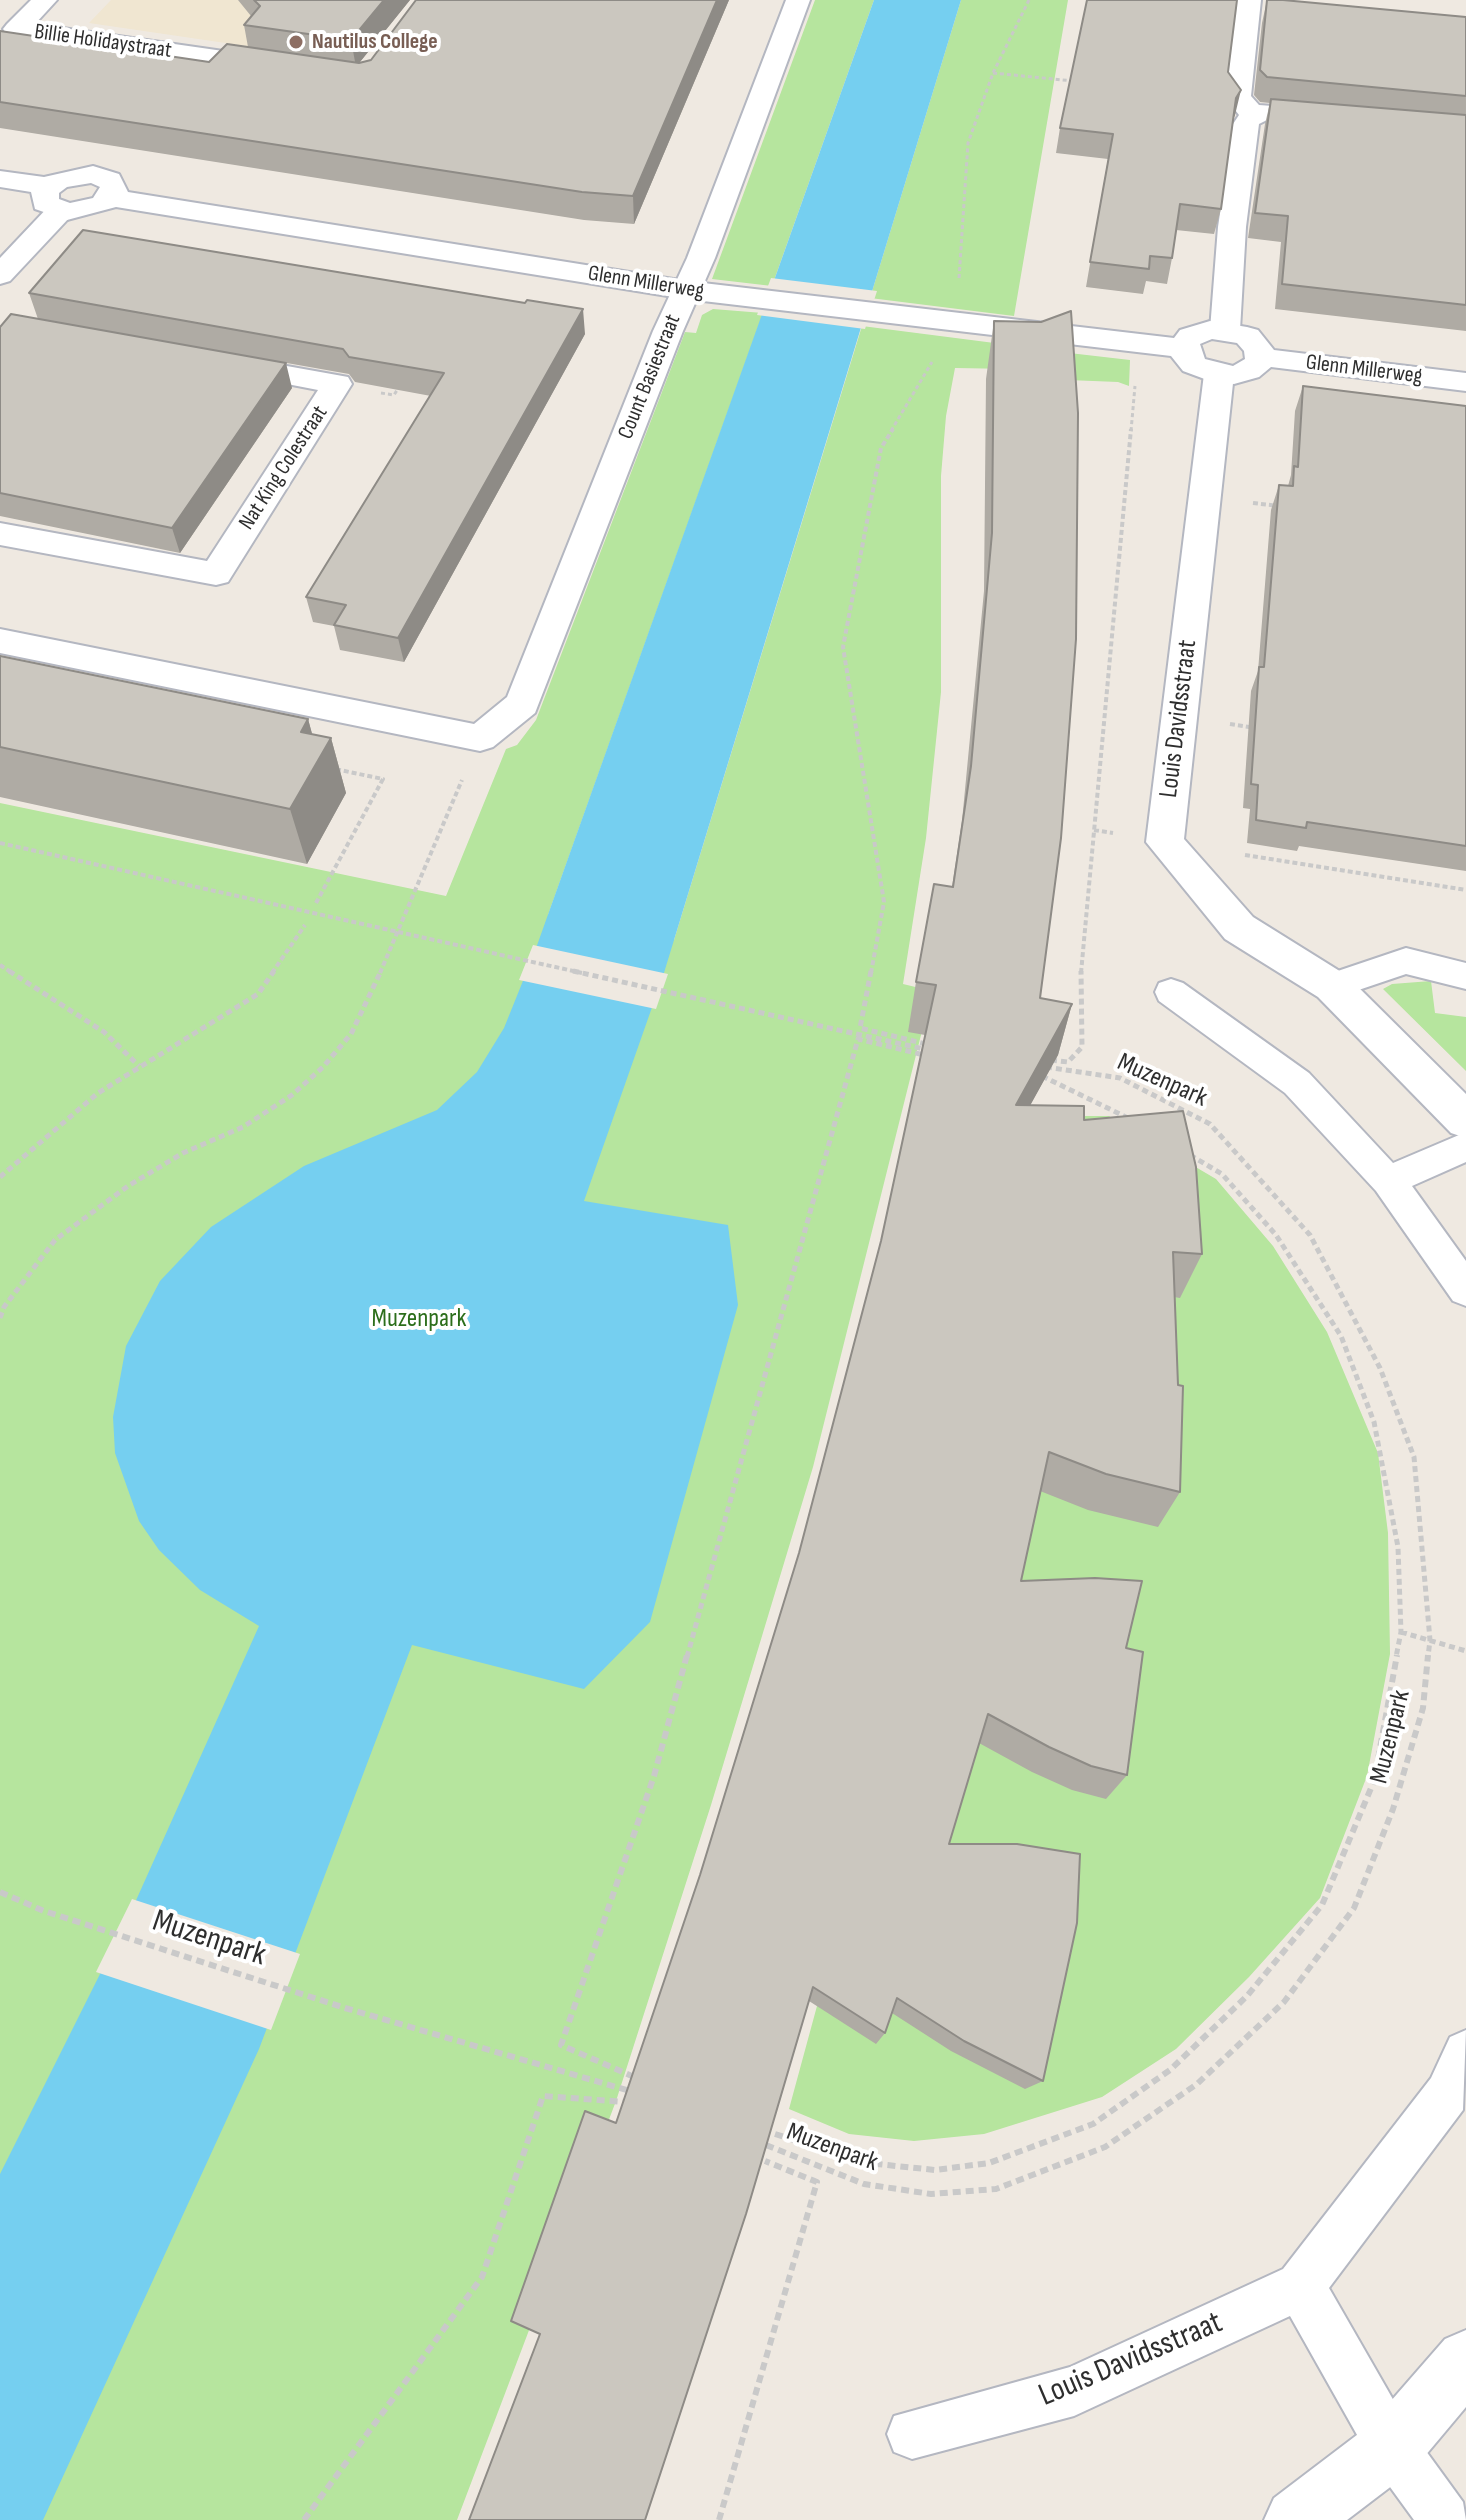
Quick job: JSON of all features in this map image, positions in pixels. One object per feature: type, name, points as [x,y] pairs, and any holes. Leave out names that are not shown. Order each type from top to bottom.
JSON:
[{"type":"street","name":"Billie Holidaystraat","points":[[45,0],[16,29],[304,70]]},
{"type":"street","name":"Count Basiestraat","points":[[480,738],[522,704],[798,0]]},
{"type":"street","points":[[1249,0],[1238,97],[1253,114]]},
{"type":"street","points":[[1225,330],[1232,227],[1246,124],[1253,114],[1267,112],[1357,120]]},
{"type":"street","points":[[0,179],[54,199],[0,275]]},
{"type":"street","name":"Glenn Millerweg","points":[[54,199],[89,210],[111,198],[686,290],[1184,348]]},
{"type":"street","points":[[1225,330],[1252,340],[1261,357],[1248,371],[1219,374],[1194,365],[1184,348],[1187,340],[1197,333],[1225,330]]},
{"type":"street","name":"Glenn Millerweg","points":[[1261,357],[1466,382]]},
{"type":"street","name":"Nat King Colestraat","points":[[0,534],[216,574],[337,384],[204,360]]},
{"type":"street","name":"Louis Davidsstraat","points":[[1219,374],[1165,842],[1239,928],[1332,986],[1466,1121]]},
{"type":"street","points":[[0,641],[480,738]]},
{"type":"street","points":[[1296,2520],[1392,2447],[1466,2360]]},
{"type":"lane","points":[[1332,986],[1406,961],[1466,976]]},
{"type":"lane","points":[[1171,992],[1297,1083],[1388,1181],[1466,1290]]},
{"type":"lane","points":[[1388,1181],[1466,1146]]},
{"type":"lane","name":"Louis Davidsstraat","points":[[912,2434],[1074,2391],[1300,2286],[1447,2094],[1466,2053]]},
{"type":"lane","points":[[1300,2286],[1392,2447],[1445,2520]]},
{"type":"path","points":[[925,1049],[860,1028],[884,902],[843,647],[881,448],[956,322],[968,143],[993,73],[1029,0]]},
{"type":"path","points":[[993,73],[1085,82]]},
{"type":"path","points":[[1038,1067],[1068,1062],[1077,1056],[1082,1047],[1080,980],[1136,373]]},
{"type":"path","points":[[1258,504],[1259,489]]},
{"type":"path","points":[[1246,502],[1289,508]]},
{"type":"path","points":[[1226,739],[1228,723],[1259,728]]},
{"type":"path","points":[[0,1318],[4,1307],[55,1240],[128,1186],[183,1153],[243,1127],[292,1095],[323,1067],[351,1034],[480,738]]},
{"type":"path","points":[[316,903],[383,779],[322,766]]},
{"type":"path","points":[[0,843],[925,1049]]},
{"type":"path","points":[[1232,853],[1466,890]]},
{"type":"path","points":[[0,1177],[98,1093],[258,994],[305,925]]},
{"type":"path","points":[[0,965],[104,1032],[139,1066]]},
{"type":"path","points":[[634,2077],[561,2045],[654,1776],[858,1039],[925,1049]]},
{"type":"path","points":[[1038,1067],[1142,1126]]},
{"type":"path","name":"Muzenpark","points":[[766,2145],[864,2184],[931,2194],[996,2189],[1105,2147],[1197,2084],[1284,2002],[1354,1908],[1393,1809],[1423,1708],[1430,1640],[1414,1457],[1380,1368],[1310,1235],[1210,1124],[1120,1078],[1038,1067]]},
{"type":"path","points":[[775,2134],[867,2163],[935,2170],[989,2163],[1093,2124],[1170,2070],[1247,1996],[1322,1905],[1374,1781],[1401,1632],[1398,1547],[1374,1422],[1341,1336],[1276,1235],[1222,1174],[1182,1150]]},
{"type":"path","points":[[1401,1632],[1466,1651]]},
{"type":"path","name":"Muzenpark","points":[[0,1892],[44,1911],[345,2008],[635,2092]]},
{"type":"path","points":[[304,2520],[482,2277],[543,2096],[627,2102]]},
{"type":"path","points":[[719,2520],[817,2182],[765,2161]]},
{"type":"shaded area","name":"Nautilus College","points":[[111,0],[403,0],[355,62],[89,23]]},
{"type":"green space","points":[[815,0],[874,0],[772,286],[712,279]]},
{"type":"green space","points":[[961,0],[1068,0],[1014,316],[870,298]]},
{"type":"green space","name":"Muzenpark","points":[[713,309],[763,313],[548,915],[674,940],[862,326],[1010,345],[1013,369],[955,368],[946,416],[941,476],[941,692],[926,838],[903,984],[932,991],[813,1467],[711,1805],[616,2101],[457,2520],[0,2520],[0,803],[446,896],[506,749],[517,745],[536,720],[685,332],[696,333],[702,315]]},
{"type":"green space","points":[[1026,348],[1130,360],[1129,386],[1118,382],[1068,380]]},
{"type":"green space","points":[[1431,981],[1435,1013],[1466,1017],[1466,1071],[1383,989],[1392,984]]},
{"type":"green space","points":[[1078,1116],[1109,1116],[1216,1179],[1273,1246],[1327,1332],[1378,1453],[1388,1533],[1390,1654],[1367,1776],[1320,1898],[1249,1977],[1176,2049],[1102,2097],[984,2134],[914,2141],[849,2134],[789,2109],[1055,1130]]},
{"type":"water","points":[[874,0],[961,0],[663,976],[584,1201],[728,1225],[738,1305],[650,1622],[584,1689],[412,1645],[259,2049],[43,2520],[0,2520],[0,2174],[129,1916],[259,1626],[200,1590],[159,1550],[139,1521],[115,1453],[113,1417],[126,1346],[160,1281],[211,1227],[304,1166],[437,1110],[477,1072],[504,1028],[535,951]]},
{"type":"pier","points":[[771,278],[877,291],[865,329],[757,315]]},
{"type":"pier","points":[[533,945],[668,974],[656,1009],[519,980]]},
{"type":"pier","points":[[132,1899],[300,1954],[271,2030],[96,1972]]},
{"type":"building","points":[[254,0],[384,0],[351,40],[244,25],[260,6]]},
{"type":"building","points":[[416,0],[717,0],[633,196],[582,192],[0,102],[0,31],[209,62],[227,44],[359,63],[371,60]]},
{"type":"building","points":[[1087,0],[1237,0],[1228,72],[1241,90],[1236,98],[1221,209],[1180,204],[1172,258],[1150,256],[1149,269],[1090,262],[1113,134],[1060,128]]},
{"type":"building","points":[[1267,0],[1466,17],[1466,96],[1267,77],[1260,70]]},
{"type":"building","points":[[1271,99],[1466,115],[1466,305],[1282,284],[1288,216],[1255,213]]},
{"type":"building","points":[[83,230],[525,303],[527,300],[583,309],[398,638],[334,625],[346,605],[306,597],[444,373],[349,357],[343,349],[29,293]]},
{"type":"building","points":[[1071,311],[1078,413],[1076,639],[1061,838],[1040,998],[1072,1004],[1016,1105],[1084,1106],[1084,1120],[1183,1111],[1196,1167],[1202,1254],[1173,1252],[1178,1385],[1183,1386],[1180,1492],[1106,1474],[1049,1452],[1021,1581],[1095,1578],[1142,1581],[1126,1648],[1143,1652],[1127,1775],[1091,1766],[988,1714],[949,1844],[1017,1844],[1080,1854],[1077,1923],[1043,2081],[964,2041],[897,1998],[885,2033],[813,1987],[746,2214],[645,2520],[469,2520],[540,2334],[511,2321],[585,2111],[616,2123],[700,1875],[799,1553],[881,1241],[936,985],[916,982],[934,884],[953,887],[971,766],[992,533],[994,321],[1041,322]]},
{"type":"building","points":[[11,314],[286,363],[172,528],[0,493],[0,327]]},
{"type":"building","points":[[1303,386],[1466,406],[1466,846],[1307,822],[1306,828],[1256,820],[1258,785],[1251,784],[1259,667],[1264,667],[1279,485],[1293,486],[1294,466],[1298,467]]},
{"type":"building","points":[[0,656],[308,719],[301,732],[331,738],[290,809],[0,747]]},
{"type":"place","name":"Nautilus College","points":[[296,42]]}]
